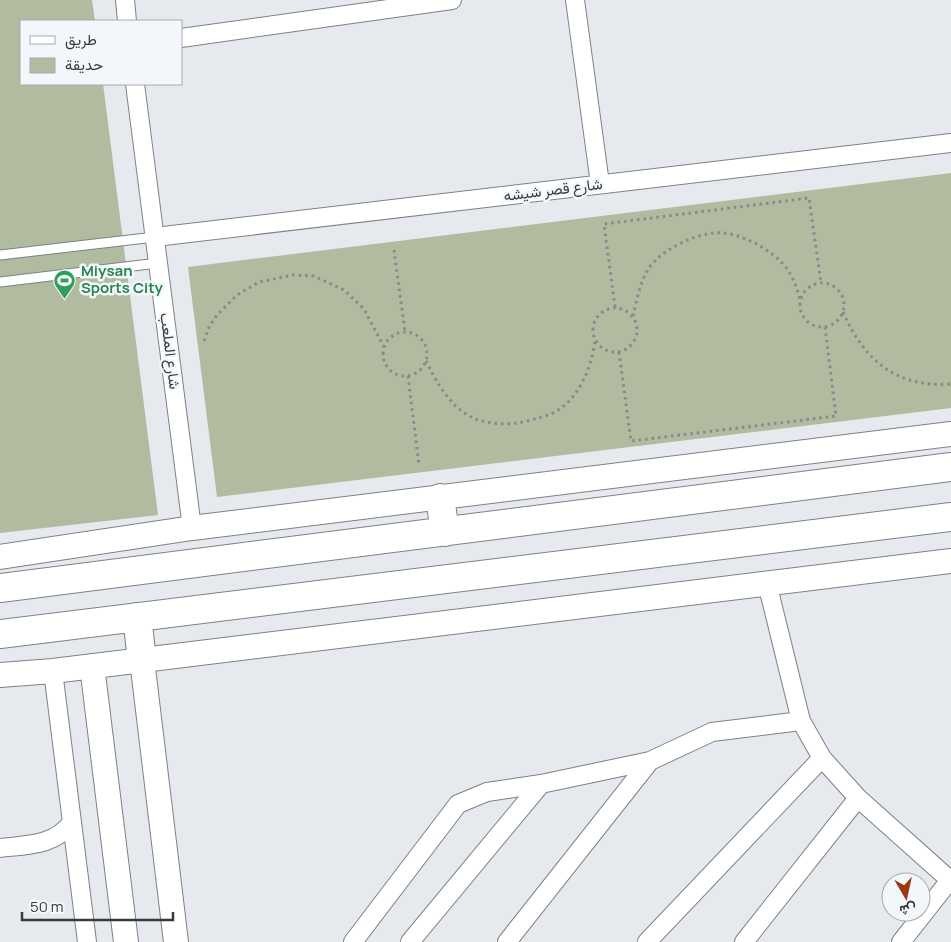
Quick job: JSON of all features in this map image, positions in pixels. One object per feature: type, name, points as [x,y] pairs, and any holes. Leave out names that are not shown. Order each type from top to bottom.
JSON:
[{"type":"main road","points":[[0,588],[951,467]]},
{"type":"main road","points":[[440,498],[445,532]]},
{"type":"main road","points":[[0,634],[951,517]]},
{"type":"main road","points":[[137,617],[142,660]]},
{"type":"street","points":[[124,0],[127,20]]},
{"type":"street","points":[[182,38],[452,0]]},
{"type":"street","points":[[575,0],[600,184]]},
{"type":"street","name":"شارع الملعب","points":[[135,85],[192,528]]},
{"type":"street","name":"شارع قصر شيشه","points":[[155,237],[951,143]]},
{"type":"street","points":[[0,558],[192,528],[951,434]]},
{"type":"street","points":[[0,675],[53,671],[951,561]]},
{"type":"street","points":[[767,583],[801,721],[822,758],[858,798],[950,880],[901,942]]},
{"type":"street","points":[[142,660],[176,942]]},
{"type":"street","points":[[92,666],[126,942]]},
{"type":"street","points":[[53,671],[87,942]]},
{"type":"street","points":[[353,942],[458,804],[487,792],[541,784],[650,761],[712,732],[801,721]]},
{"type":"street","points":[[647,942],[822,758]]},
{"type":"street","points":[[507,942],[650,761]]},
{"type":"street","points":[[410,942],[541,784]]},
{"type":"street","points":[[744,942],[858,798]]},
{"type":"street","points":[[0,848],[44,842],[60,835],[72,822]]},
{"type":"lane","points":[[0,255],[155,237]]},
{"type":"lane","points":[[0,282],[158,263]]},
{"type":"path","points":[[615,308],[604,224],[808,198],[821,283]]},
{"type":"path","points":[[632,316],[645,276],[653,263],[676,245],[716,232],[744,238],[768,250],[788,270],[797,289],[800,308],[806,320],[818,327],[825,327],[838,321],[843,312],[844,300],[841,293],[829,284],[814,284],[807,288],[800,301]]},
{"type":"path","points":[[394,250],[405,332]]},
{"type":"path","points":[[204,341],[208,329],[217,315],[237,295],[259,282],[293,275],[314,276],[344,290],[364,309],[384,347]]},
{"type":"path","points":[[426,361],[450,400],[463,411],[477,420],[508,424],[524,422],[554,412],[569,399],[586,377],[594,350],[593,326],[596,319],[607,309],[622,309],[632,316],[637,325],[638,333],[635,340],[625,350],[619,352],[605,349],[595,340]]},
{"type":"path","points":[[843,312],[857,341],[874,360],[890,372],[914,381],[937,385],[951,384]]},
{"type":"path","points":[[619,352],[631,441],[640,440],[836,416],[825,327]]},
{"type":"path","points":[[412,332],[424,342],[427,349],[426,361],[421,370],[408,376],[402,376],[389,369],[383,357],[384,347],[390,337],[397,333],[412,332]]},
{"type":"path","points":[[408,376],[419,465]]},
{"type":"green space","name":"Miysan Sports City","points":[[0,0],[92,0],[95,20],[20,20],[20,85],[103,85],[158,515],[0,533]]},
{"type":"green space","points":[[951,173],[951,408],[217,497],[188,267]]},
{"type":"place","name":"Miysan Sports City","points":[[65,299]]}]
